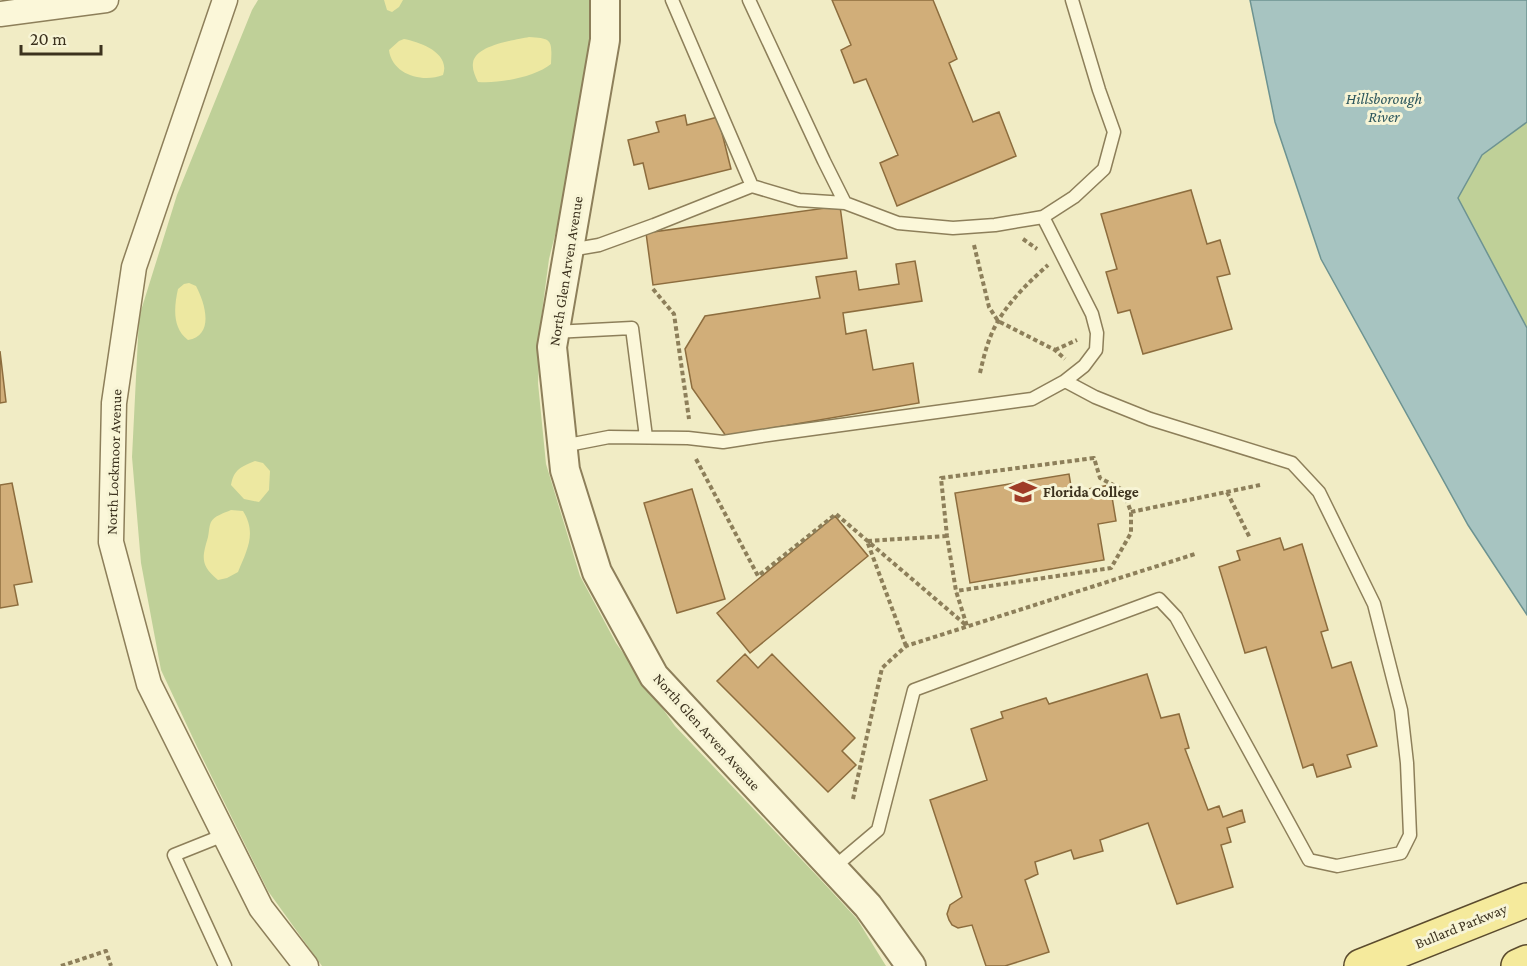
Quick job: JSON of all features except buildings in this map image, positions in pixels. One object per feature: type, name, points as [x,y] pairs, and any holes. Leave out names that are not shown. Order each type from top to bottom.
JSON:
[{"type":"main road","name":"Bullard Parkway","points":[[1361,966],[1527,900]]},
{"type":"main road","points":[[1518,966],[1527,962]]},
{"type":"street","points":[[0,14],[106,0]]},
{"type":"street","name":"North Lockmoor Avenue","points":[[225,0],[135,267],[114,403],[111,542],[149,684],[261,908],[298,964]]},
{"type":"street","name":"North Glen Arven Avenue","points":[[605,0],[604,40],[552,347],[565,470],[597,572],[654,676],[868,906],[910,966]]},
{"type":"lane","points":[[672,0],[752,186]]},
{"type":"lane","points":[[749,0],[844,203]]},
{"type":"lane","points":[[568,251],[599,245],[752,186],[800,200],[844,203],[898,223],[952,228],[995,225],[1042,216],[1074,197],[1104,169],[1114,132],[1072,0]]},
{"type":"lane","points":[[563,446],[609,437],[688,438],[723,442],[1032,399],[1065,381],[1084,366],[1095,350],[1097,333],[1092,314],[1042,216]]},
{"type":"lane","points":[[554,332],[632,327],[646,437]]},
{"type":"lane","points":[[833,868],[878,830],[914,690],[1159,599],[1176,617],[1309,860],[1337,866],[1401,853],[1410,835],[1407,763],[1401,710],[1374,604],[1319,492],[1292,463],[1150,419],[1095,397],[1065,381]]},
{"type":"lane","points":[[224,835],[174,855],[225,966]]},
{"type":"path","points":[[973,241],[989,307],[998,321],[1055,350],[1071,365]]},
{"type":"path","points":[[980,373],[984,354],[998,321],[1030,282],[1049,264]]},
{"type":"path","points":[[653,289],[674,314],[689,420]]},
{"type":"path","points":[[1055,350],[1086,337]]},
{"type":"path","points":[[694,455],[758,576],[836,514],[967,626],[956,591],[941,478],[1094,458],[1100,478],[1123,490],[1131,512],[1131,533],[1111,568],[956,591]]},
{"type":"path","points":[[1131,512],[1260,485]]},
{"type":"path","points":[[1227,492],[1250,538]]},
{"type":"path","points":[[867,540],[947,536]]},
{"type":"path","points":[[867,540],[906,646]]},
{"type":"path","points":[[61,966],[106,951],[111,966]]},
{"type":"green space","points":[[258,0],[594,0],[593,29],[565,195],[549,259],[541,319],[538,383],[546,464],[580,576],[616,643],[675,726],[857,919],[886,966],[322,966],[268,891],[161,670],[141,563],[132,457],[139,317],[177,195]]},
{"type":"green space","points":[[1527,122],[1527,328],[1458,198],[1482,155]]},
{"type":"sand","points":[[384,0],[403,0],[392,12],[387,10]]},
{"type":"sand","points":[[529,37],[543,38],[549,42],[551,64],[536,73],[516,79],[478,82],[473,70],[475,57],[496,44]]},
{"type":"sand","points":[[404,39],[425,46],[438,55],[443,61],[443,75],[418,77],[396,66],[389,50]]},
{"type":"sand","points":[[189,283],[196,286],[206,318],[202,332],[188,340],[179,330],[175,310],[178,289]]},
{"type":"sand","points":[[255,461],[263,463],[270,471],[269,490],[259,502],[244,499],[231,485],[239,469]]},
{"type":"sand","points":[[231,510],[243,511],[249,527],[249,542],[238,572],[218,580],[205,565],[204,550],[212,520]]},
{"type":"water","name":"Hillsborough River","points":[[1250,0],[1527,0],[1527,122],[1482,155],[1458,198],[1527,328],[1527,615],[1468,525],[1321,259],[1275,122]]},
{"type":"place","name":"Florida College","points":[[1023,492]]}]
